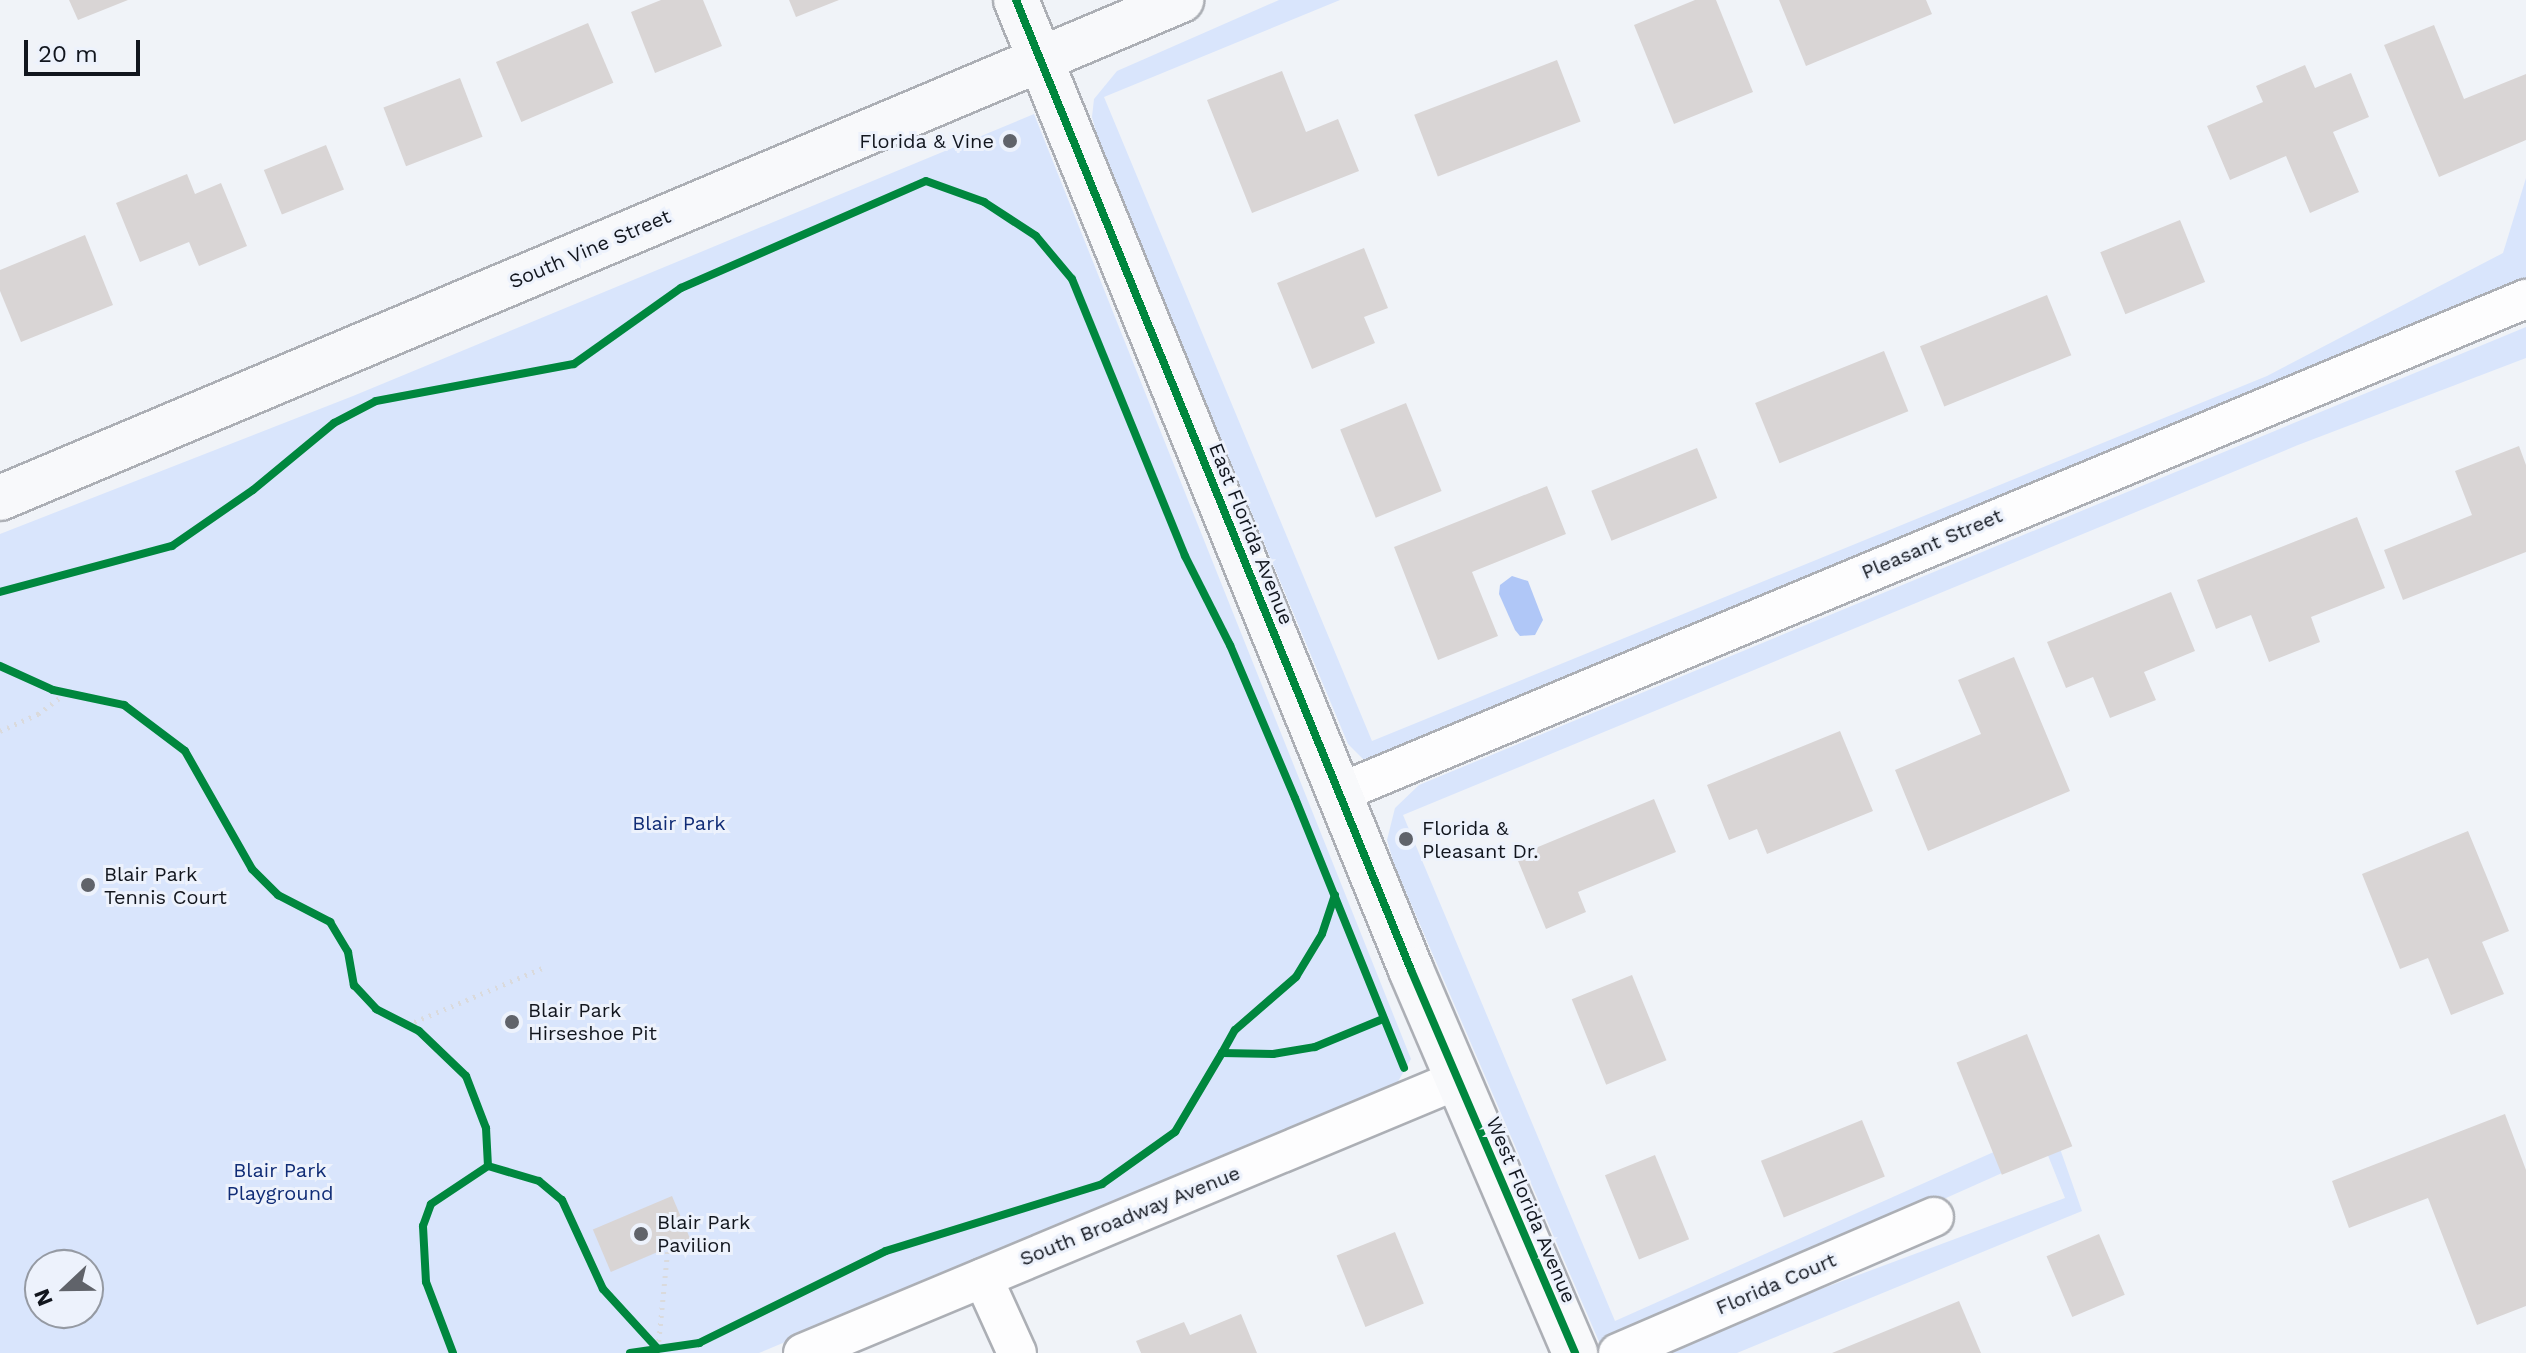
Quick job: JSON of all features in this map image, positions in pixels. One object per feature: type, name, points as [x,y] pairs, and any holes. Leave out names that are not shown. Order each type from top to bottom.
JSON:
[{"type":"main road","name":"East Florida Avenue","points":[[1016,0],[1457,1080]]},
{"type":"main road","name":"South Vine Street","points":[[0,498],[1181,0]]},
{"type":"main road","name":"West Florida Avenue","points":[[1457,1080],[1575,1353]]},
{"type":"street","name":"Pleasant Street","points":[[1339,793],[2526,299]]},
{"type":"street","name":"South Broadway Avenue","points":[[803,1353],[1457,1080]]},
{"type":"street","name":"Florida Court","points":[[1618,1353],[1934,1217]]},
{"type":"street","points":[[983,1278],[1017,1353]]},
{"type":"path","points":[[53,690],[78,696]]},
{"type":"path","points":[[0,731],[38,714],[66,693]]},
{"type":"path","points":[[407,1025],[545,967]]},
{"type":"path","points":[[397,1020],[419,1031]]},
{"type":"path","points":[[658,1349],[668,1247]]},
{"type":"path","points":[[649,1339],[658,1349]]},
{"type":"path","points":[[644,1351],[672,1347]]},
{"type":"green space","points":[[1279,0],[1340,0],[1104,97],[1372,741],[2267,376],[2503,253],[2526,178],[2526,281],[1367,763],[1348,744],[1102,154],[1092,117],[1094,99],[1117,71]]},
{"type":"green space","name":"Blair Park","points":[[1034,114],[1411,1059],[1396,1085],[759,1353],[0,1353],[0,534],[353,396]]},
{"type":"green space","points":[[2526,327],[2526,358],[2298,445],[1403,815],[1615,1321],[2052,1126],[2082,1211],[1737,1353],[1672,1353],[1794,1299],[2065,1198],[2047,1153],[1603,1351],[1394,864],[1387,840],[1395,808],[1419,785]]},
{"type":"water","points":[[1512,576],[1528,581],[1543,620],[1535,635],[1520,636],[1499,594],[1500,585]]},
{"type":"building","points":[[69,0],[128,0],[78,20]]},
{"type":"building","points":[[661,0],[703,0],[722,46],[655,73],[631,12]]},
{"type":"building","points":[[789,0],[839,0],[796,17]]},
{"type":"building","points":[[1695,0],[1716,0],[1753,92],[1674,124],[1634,25]]},
{"type":"building","points":[[1779,0],[1926,0],[1932,14],[1806,66]]},
{"type":"building","points":[[588,23],[613,83],[521,122],[496,62]]},
{"type":"building","points":[[2434,25],[2464,99],[2526,74],[2526,140],[2439,177],[2384,45]]},
{"type":"building","points":[[1557,60],[1581,122],[1438,176],[1414,115]]},
{"type":"building","points":[[2305,65],[2315,88],[2351,73],[2369,117],[2333,132],[2359,192],[2310,213],[2286,156],[2230,180],[2207,126],[2263,102],[2256,86]]},
{"type":"building","points":[[1282,71],[1306,132],[1338,119],[1359,171],[1252,213],[1207,100]]},
{"type":"building","points":[[460,78],[483,137],[406,166],[383,107]]},
{"type":"building","points":[[326,145],[344,190],[282,215],[264,170]]},
{"type":"building","points":[[187,174],[195,194],[221,183],[247,246],[199,266],[189,242],[140,262],[116,203]]},
{"type":"building","points":[[2180,220],[2205,282],[2125,314],[2100,252]]},
{"type":"building","points":[[85,235],[113,305],[21,342],[0,291],[0,270]]},
{"type":"building","points":[[1364,248],[1388,308],[1364,317],[1375,343],[1312,369],[1277,283]]},
{"type":"building","points":[[2047,295],[2071,355],[1944,407],[1920,346]]},
{"type":"building","points":[[1884,351],[1908,411],[1779,463],[1755,403]]},
{"type":"building","points":[[1406,403],[1442,491],[1376,518],[1340,430]]},
{"type":"building","points":[[2519,446],[2526,465],[2526,552],[2403,600],[2384,550],[2472,515],[2455,471]]},
{"type":"building","points":[[1697,448],[1717,498],[1612,541],[1591,491]]},
{"type":"building","points":[[1547,486],[1566,534],[1472,572],[1498,636],[1438,660],[1394,547]]},
{"type":"building","points":[[2357,517],[2385,588],[2311,617],[2320,642],[2269,662],[2251,615],[2216,629],[2197,580]]},
{"type":"building","points":[[2171,592],[2195,651],[2144,672],[2156,700],[2110,718],[2093,677],[2066,688],[2047,642]]},
{"type":"building","points":[[2014,657],[2070,791],[1928,851],[1895,770],[1981,734],[1958,680]]},
{"type":"building","points":[[1840,731],[1873,811],[1767,854],[1757,829],[1729,840],[1707,785]]},
{"type":"building","points":[[1654,799],[1676,852],[1578,892],[1586,912],[1546,929],[1516,856]]},
{"type":"building","points":[[2468,831],[2509,931],[2482,942],[2504,994],[2451,1015],[2428,958],[2400,969],[2362,874]]},
{"type":"building","points":[[1632,975],[1666,1060],[1606,1085],[1572,999]]},
{"type":"building","points":[[2027,1034],[2072,1146],[2002,1175],[1957,1062]]},
{"type":"building","points":[[2505,1114],[2526,1170],[2526,1306],[2477,1325],[2428,1198],[2349,1228],[2332,1181]]},
{"type":"building","points":[[1862,1120],[1885,1177],[1784,1217],[1761,1161]]},
{"type":"building","points":[[1655,1155],[1689,1239],[1639,1260],[1605,1175]]},
{"type":"building","name":"Blair Park Pavilion","points":[[672,1196],[690,1238],[611,1272],[593,1230]]},
{"type":"building","points":[[1395,1232],[1424,1303],[1365,1327],[1337,1256]]},
{"type":"building","points":[[2099,1234],[2125,1295],[2072,1317],[2047,1256]]},
{"type":"building","points":[[1959,1301],[1981,1353],[1832,1353]]},
{"type":"building","points":[[1241,1314],[1257,1353],[1141,1353],[1136,1341],[1184,1322],[1190,1335]]},
{"type":"cycle path","points":[[1016,0],[1411,970],[1575,1353]]},
{"type":"cycle path","points":[[0,592],[172,546],[253,490],[334,423],[376,401],[574,364],[681,288],[926,181],[984,202],[1036,236],[1072,279],[1185,556],[1230,645],[1295,798],[1404,1068]]},
{"type":"cycle path","points":[[0,666],[53,690],[124,705],[185,751],[252,869],[278,895],[330,922],[348,952],[354,985],[376,1009],[419,1031],[466,1076],[486,1128],[488,1166]]},
{"type":"cycle path","points":[[1222,1053],[1235,1030],[1296,977],[1322,934],[1335,895]]},
{"type":"cycle path","points":[[630,1353],[699,1343],[886,1251],[1102,1184],[1175,1132],[1222,1053],[1273,1054],[1315,1047],[1383,1019]]},
{"type":"cycle path","points":[[453,1353],[426,1282],[423,1226],[431,1204],[488,1166],[539,1181],[562,1200],[603,1289],[658,1349]]},
{"type":"place","name":"Florida & Vine","points":[[1010,141]]},
{"type":"place","name":"Florida & Pleasant Dr.","points":[[1406,839]]},
{"type":"place","name":"Blair Park Tennis Court","points":[[88,885]]},
{"type":"place","name":"Blair Park Hirseshoe Pit","points":[[512,1022]]},
{"type":"place","name":"Blair Park Pavilion","points":[[641,1234]]},
{"type":"park label","name":"Blair Park Playground","points":[[280,1182]]}]
